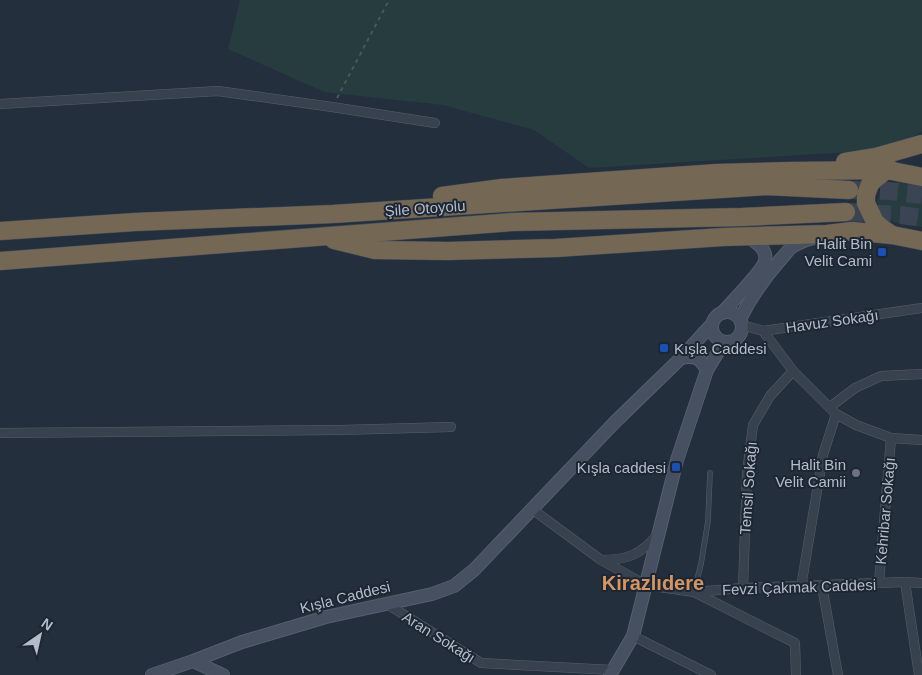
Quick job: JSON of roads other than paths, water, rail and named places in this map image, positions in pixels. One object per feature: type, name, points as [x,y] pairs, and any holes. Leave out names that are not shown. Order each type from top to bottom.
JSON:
[{"type":"highway","points":[[892,235],[875,222],[866,203],[866,195],[870,184],[876,178],[922,145]]},
{"type":"highway","points":[[790,171],[871,158],[922,145]]},
{"type":"highway","points":[[333,214],[360,208],[502,188],[717,174],[887,170],[922,177]]},
{"type":"highway","name":"Şile Otoyolu","points":[[0,231],[135,222],[333,214],[766,186],[849,190]]},
{"type":"highway","name":"Şile Otoyolu","points":[[0,261],[512,222],[742,217],[846,212]]},
{"type":"highway","points":[[319,236],[375,250],[448,251],[556,248],[745,236],[852,232],[892,235],[922,241]]},
{"type":"street","points":[[0,104],[218,90],[435,123]]},
{"type":"street","points":[[745,236],[757,242],[764,252],[765,262],[759,271],[714,319],[712,324],[713,334],[724,342],[738,338],[741,334],[741,322],[748,302],[762,282],[792,247],[806,240],[827,234]]},
{"type":"street","name":"Havuz Sokağı","points":[[741,322],[763,332],[922,308]]},
{"type":"street","points":[[722,312],[732,313],[741,322]]},
{"type":"street","name":"Kışla Caddesi","points":[[152,675],[242,642],[326,617],[432,594],[454,586],[474,570],[615,422],[681,358],[712,324]]},
{"type":"street","points":[[763,332],[793,371],[833,411],[856,425],[891,438],[922,440]]},
{"type":"street","points":[[612,672],[633,636],[676,460],[707,370],[724,342]]},
{"type":"street","points":[[681,358],[689,356],[696,358],[702,362],[707,370]]},
{"type":"street","name":"Temsil Sokağı","points":[[743,588],[747,473],[754,425],[770,396],[793,371]]},
{"type":"street","points":[[801,587],[823,455],[833,411],[855,388],[881,376],[922,374]]},
{"type":"street","points":[[0,433],[340,430],[451,427]]},
{"type":"street","name":"Kehribar Sokağı","points":[[879,583],[891,438]]},
{"type":"street","points":[[532,509],[601,560],[646,585]]},
{"type":"street","points":[[601,560],[619,560],[638,552],[650,544],[659,532]]},
{"type":"street","points":[[905,582],[919,675]]},
{"type":"street","name":"Fevzi Çakmak Caddesi","points":[[646,585],[694,592],[743,588],[922,583]]},
{"type":"street","points":[[822,586],[838,675]]},
{"type":"street","points":[[694,592],[795,643],[796,675]]},
{"type":"street","name":"Aran Sokağı","points":[[387,604],[481,663],[612,672]]},
{"type":"street","points":[[633,636],[711,675]]},
{"type":"street","points":[[193,661],[223,675]]},
{"type":"lane","points":[[694,592],[702,564],[708,521],[710,472]]},
{"type":"tunnel","points":[[853,190],[888,191],[922,195]]},
{"type":"tunnel","points":[[846,212],[922,218]]},
{"type":"place","name":"Halit Bin Velit Cami","points":[[882,252]]},
{"type":"place","name":"Kışla Caddesi","points":[[664,348]]},
{"type":"place","name":"Kışla caddesi","points":[[676,467]]},
{"type":"place","name":"Halit Bin Velit Camii","points":[[856,473]]},
{"type":"district","name":"Kirazlıdere","points":[[653,583]]}]
